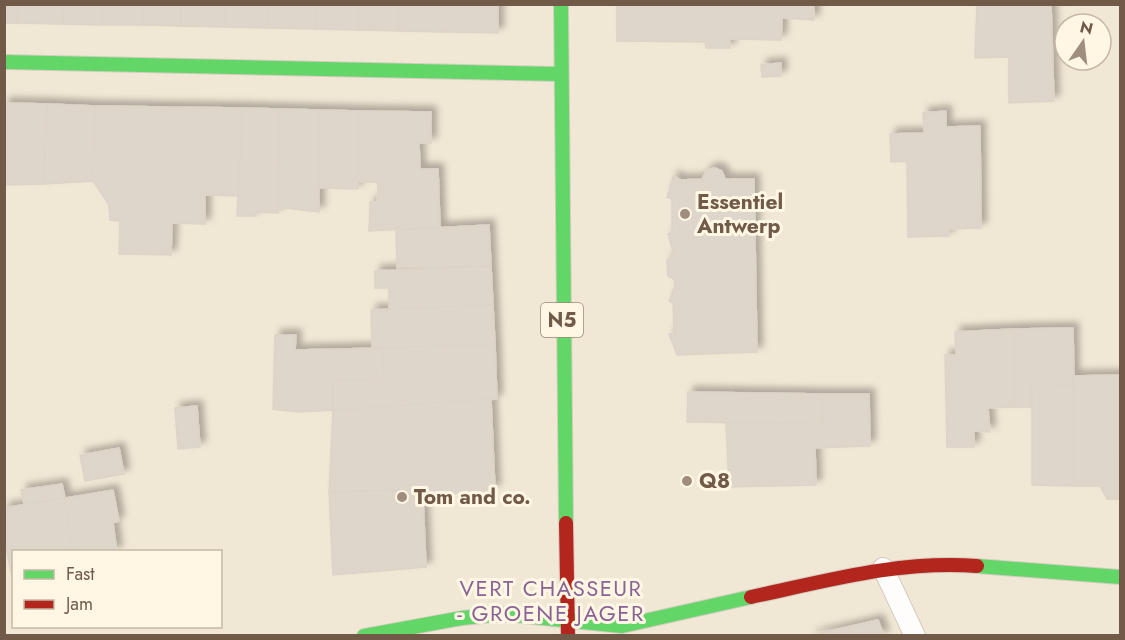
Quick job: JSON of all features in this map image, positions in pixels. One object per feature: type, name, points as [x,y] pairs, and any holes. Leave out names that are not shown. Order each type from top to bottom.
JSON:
[{"type":"street","name":"N5","points":[[561,4],[559,74],[568,636]]},
{"type":"street","points":[[4,62],[559,74]]},
{"type":"street","points":[[364,636],[462,618],[504,614],[622,626],[883,568],[952,564],[1120,577]]},
{"type":"lane","points":[[883,568],[915,636]]},
{"type":"shaded area","points":[[4,5],[1120,5],[1120,635],[5,635]]},
{"type":"building","points":[[4,4],[18,4],[17,23],[4,23]]},
{"type":"building","points":[[18,4],[63,4],[63,24],[17,23]]},
{"type":"building","points":[[63,4],[102,4],[102,25],[63,24]]},
{"type":"building","points":[[102,4],[143,4],[143,25],[102,25]]},
{"type":"building","points":[[143,4],[181,4],[181,26],[143,25]]},
{"type":"building","points":[[181,4],[225,4],[225,27],[181,26]]},
{"type":"building","points":[[225,4],[268,4],[267,28],[225,27]]},
{"type":"building","points":[[268,4],[316,4],[316,29],[267,28]]},
{"type":"building","points":[[316,4],[358,4],[358,30],[316,29]]},
{"type":"building","points":[[358,4],[398,4],[398,31],[358,30]]},
{"type":"building","points":[[398,4],[498,4],[498,33],[398,31]]},
{"type":"building","points":[[617,4],[814,4],[814,20],[782,18],[781,40],[730,39],[730,48],[706,48],[705,42],[617,41]]},
{"type":"building","points":[[977,4],[1051,4],[1054,101],[1009,103],[1009,57],[975,58]]},
{"type":"building","points":[[781,63],[781,76],[762,77],[761,65]]},
{"type":"building","points":[[4,103],[47,104],[44,184],[4,185]]},
{"type":"building","points":[[47,104],[95,106],[93,181],[44,184]]},
{"type":"building","points":[[95,106],[243,108],[238,196],[205,195],[205,224],[172,223],[171,255],[119,254],[120,221],[110,220],[109,205],[93,181]]},
{"type":"building","points":[[243,108],[280,109],[278,213],[256,212],[256,216],[237,216]]},
{"type":"building","points":[[280,109],[319,110],[319,212],[278,207]]},
{"type":"building","points":[[319,110],[358,111],[358,189],[319,188]]},
{"type":"building","points":[[358,111],[431,112],[431,143],[419,143],[420,169],[438,169],[440,227],[369,231],[370,202],[377,202],[378,182],[358,182]]},
{"type":"building","points":[[946,111],[946,127],[980,126],[981,228],[948,229],[949,236],[908,237],[907,161],[891,162],[890,134],[924,133],[923,113]]},
{"type":"building","points":[[715,168],[722,171],[725,179],[754,179],[757,352],[677,355],[669,334],[674,333],[673,303],[669,301],[675,286],[674,279],[668,276],[667,260],[674,255],[668,234],[672,232],[672,199],[667,197],[673,176],[681,180],[702,179],[707,170]]},
{"type":"building","points":[[489,225],[491,266],[397,268],[396,230]]},
{"type":"building","points":[[491,266],[493,305],[389,310],[389,288],[375,288],[375,271]]},
{"type":"building","points":[[493,305],[495,344],[372,349],[371,310]]},
{"type":"building","points":[[1073,328],[1074,385],[1032,384],[1031,407],[1014,407],[1014,329]]},
{"type":"building","points":[[1014,329],[1014,407],[988,408],[990,432],[974,431],[974,447],[947,447],[945,355],[956,355],[955,332]]},
{"type":"building","points":[[275,335],[296,335],[295,350],[383,348],[384,379],[333,380],[333,410],[298,412],[273,409]]},
{"type":"building","points":[[495,344],[497,399],[333,410],[333,380],[384,379],[383,348]]},
{"type":"building","points":[[1119,375],[1120,499],[1107,499],[1100,486],[1074,486],[1073,376]]},
{"type":"building","points":[[1032,384],[1074,385],[1074,486],[1032,485]]},
{"type":"building","points":[[688,392],[822,394],[822,424],[687,422]]},
{"type":"building","points":[[822,394],[869,394],[870,446],[815,448],[816,485],[729,487],[726,422],[822,424]]},
{"type":"building","points":[[491,399],[495,490],[403,498],[402,490],[329,492],[333,410]]},
{"type":"building","points":[[197,406],[200,447],[178,449],[175,408]]},
{"type":"building","points":[[119,448],[124,474],[85,481],[80,455]]},
{"type":"building","points":[[62,484],[65,498],[24,504],[21,490]]},
{"type":"building","points":[[113,490],[119,521],[113,523],[117,550],[72,550],[65,498]]},
{"type":"building","points":[[402,490],[403,498],[423,497],[426,567],[333,575],[329,492]]},
{"type":"building","points":[[65,498],[72,550],[12,550],[12,576],[4,538],[4,508]]},
{"type":"building","points":[[878,620],[884,636],[832,636],[830,631]]},
{"type":"building","points":[[830,631],[832,636],[809,636]]},
{"type":"traffic: fast","points":[[561,4],[566,523]]},
{"type":"traffic: fast","points":[[4,62],[559,74]]},
{"type":"traffic: fast","points":[[977,566],[1120,577]]},
{"type":"traffic: fast","points":[[364,636],[462,618],[504,614],[622,626],[751,597]]},
{"type":"traffic: jam","points":[[566,523],[568,636]]},
{"type":"traffic: jam","points":[[751,597],[891,569],[948,565],[977,566]]},
{"type":"place","name":"Essentiel Antwerp","points":[[685,214]]},
{"type":"place","name":"Q8","points":[[687,481]]},
{"type":"place","name":"Tom and co.","points":[[402,497]]},
{"type":"district","name":"VERT CHASSEUR - GROENE JAGER","points":[[551,600]]}]
